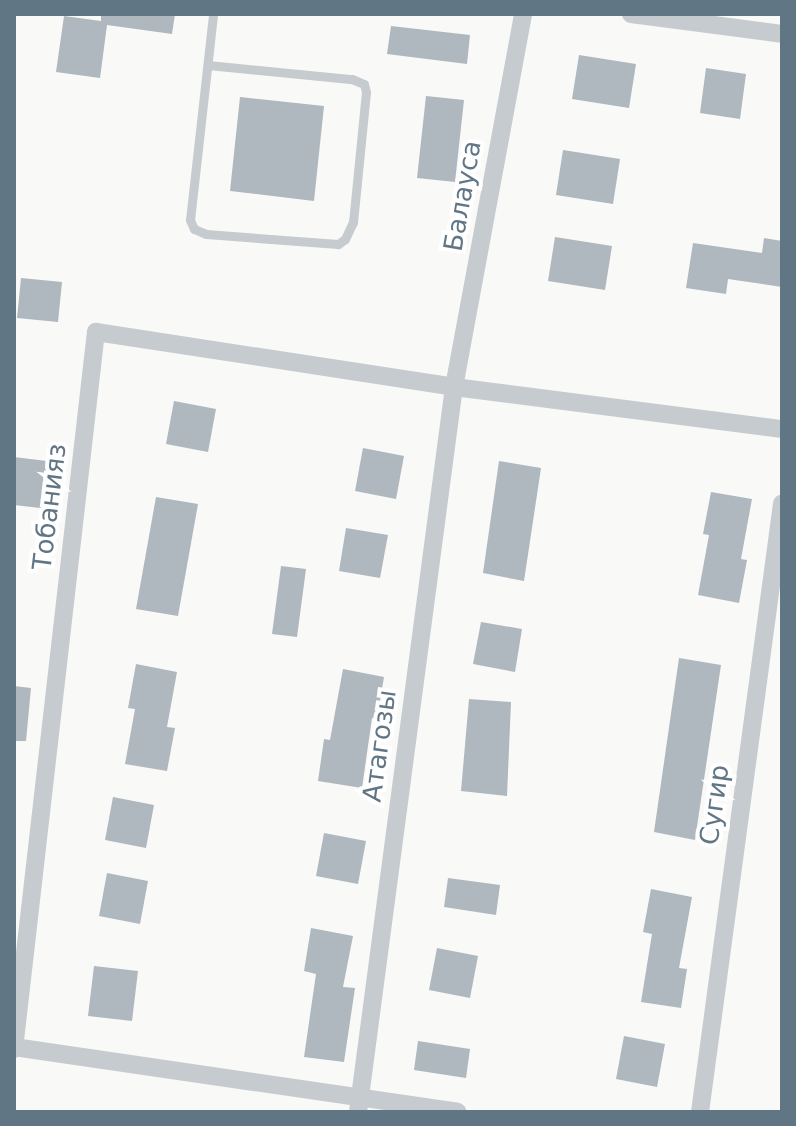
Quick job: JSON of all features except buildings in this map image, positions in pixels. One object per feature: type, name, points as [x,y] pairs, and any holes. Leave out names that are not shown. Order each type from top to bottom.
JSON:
[{"type":"street","name":"Балауса","points":[[454,387],[523,14]]},
{"type":"street","points":[[631,14],[782,34]]},
{"type":"street","name":"Тобанияз","points":[[14,1048],[96,332],[454,387]]},
{"type":"street","points":[[454,387],[782,429]]},
{"type":"street","name":"Атагозы","points":[[358,1105],[454,387]]},
{"type":"street","name":"Сугир","points":[[700,1112],[782,504]]},
{"type":"street","points":[[14,1048],[358,1105],[457,1112]]},
{"type":"lane","points":[[208,65],[352,79],[364,84],[366,92],[353,222],[345,239],[338,244],[206,234],[194,229],[190,220],[213,14]]}]
